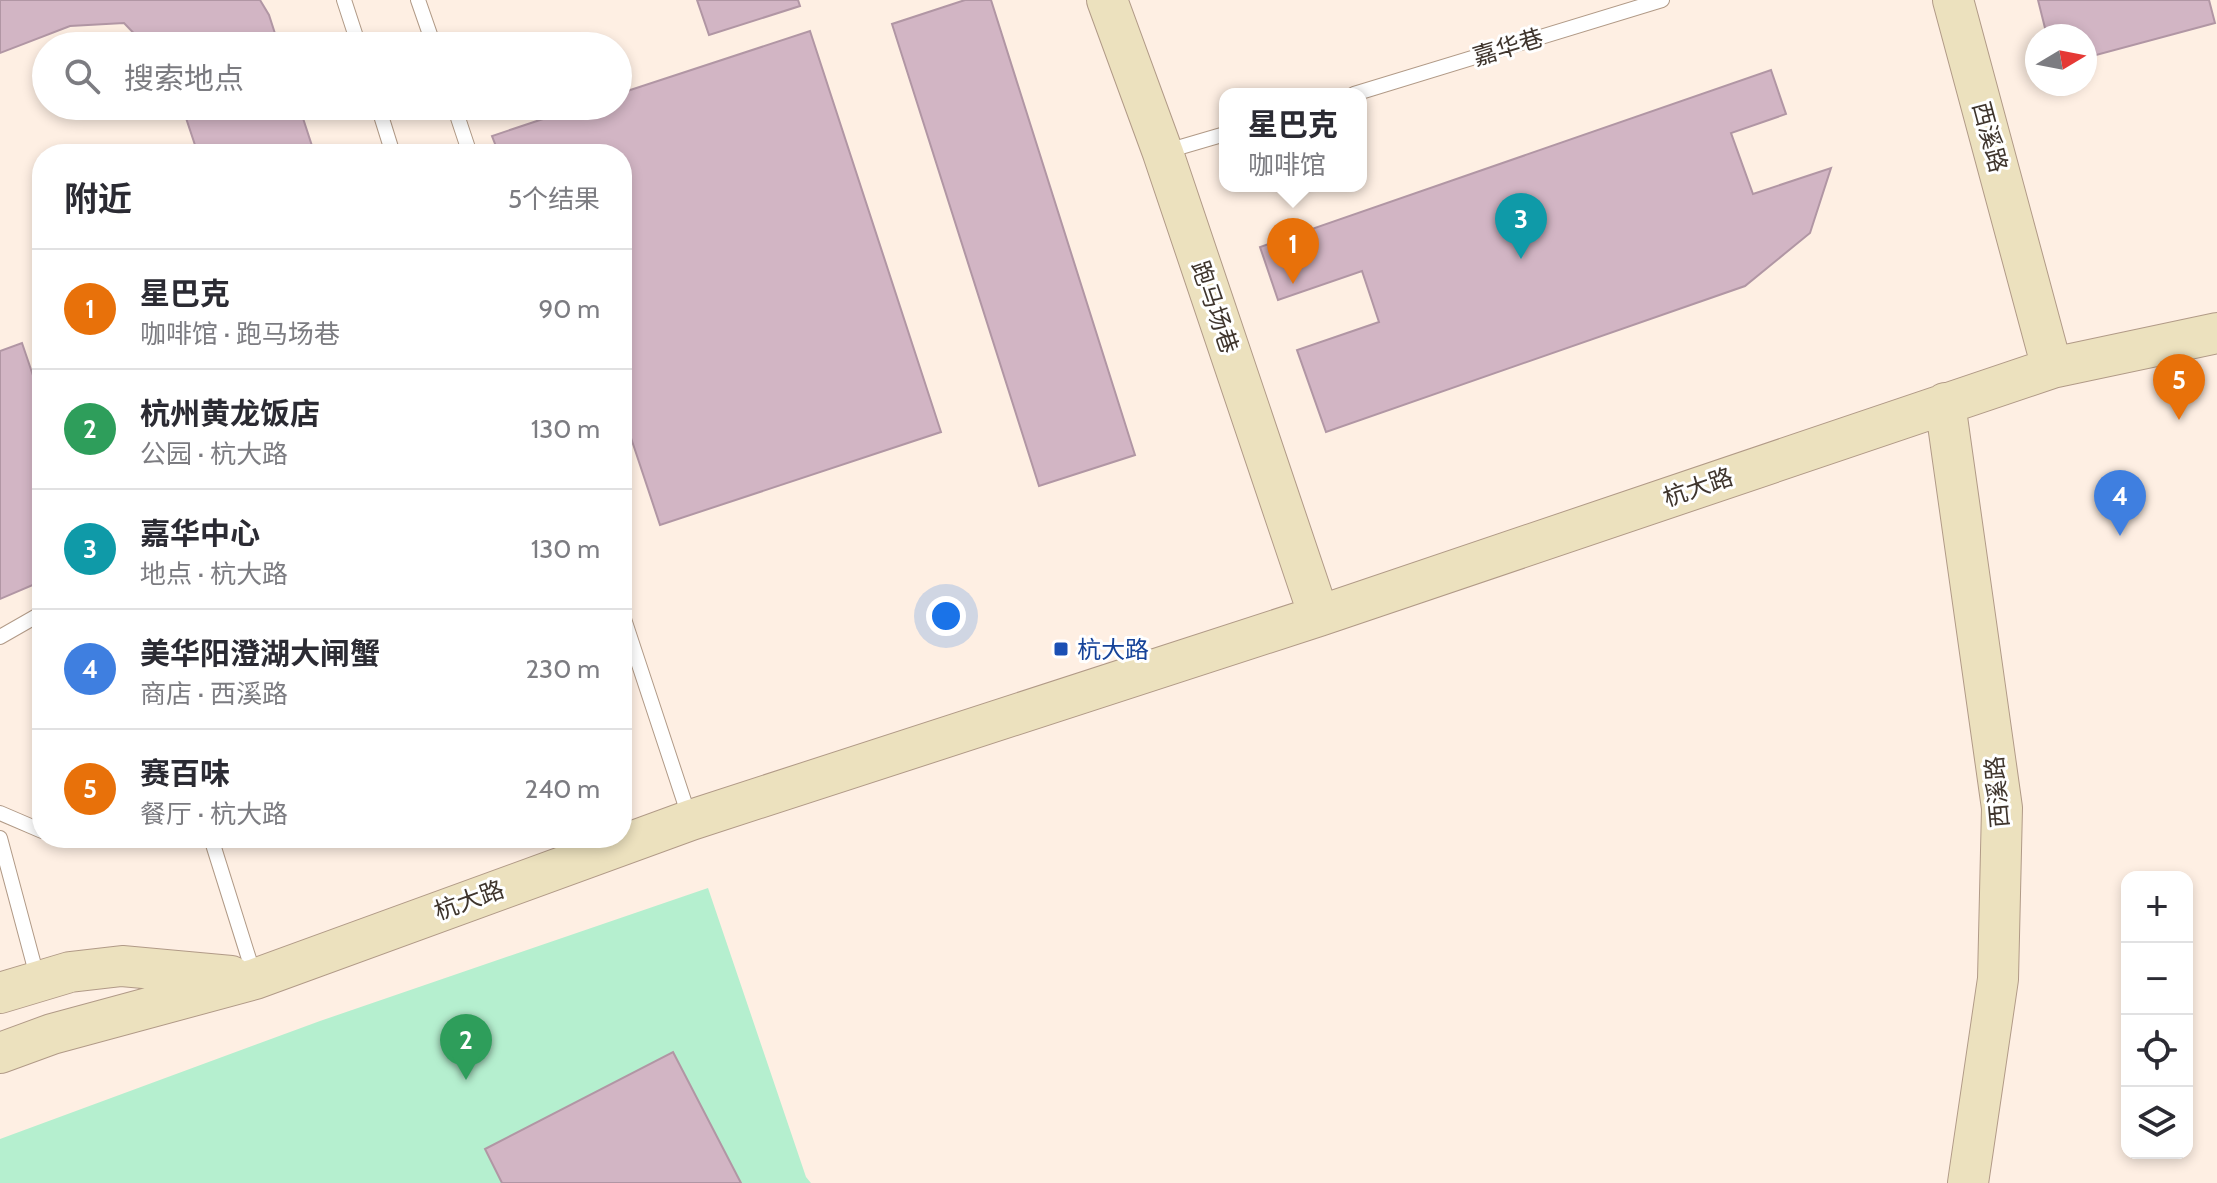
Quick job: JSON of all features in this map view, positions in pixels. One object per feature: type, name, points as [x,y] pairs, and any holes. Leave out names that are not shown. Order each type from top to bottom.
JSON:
[{"type":"main road","name":"跑马场巷","points":[[1107,0],[1163,153],[1319,616]]},
{"type":"main road","name":"西溪路","points":[[1953,0],[2052,368]]},
{"type":"main road","name":"杭大路","points":[[632,837],[1319,616],[2052,368],[2217,333]]},
{"type":"main road","name":"西溪路","points":[[1945,403],[2002,808],[1998,979],[1968,1183]]},
{"type":"main road","name":"杭大路","points":[[0,1053],[52,1034],[255,979],[596,848]]},
{"type":"main road","points":[[0,993],[38,980],[122,966],[255,979]]},
{"type":"lane","points":[[344,0],[354,32]]},
{"type":"lane","points":[[418,0],[429,32]]},
{"type":"lane","name":"嘉华巷","points":[[1367,90],[1662,0]]},
{"type":"lane","points":[[382,120],[390,144]]},
{"type":"lane","points":[[459,120],[467,144]]},
{"type":"lane","points":[[1163,153],[1219,136]]},
{"type":"lane","points":[[0,637],[32,619]]},
{"type":"lane","points":[[632,643],[691,820]]},
{"type":"lane","points":[[0,813],[32,827]]},
{"type":"lane","points":[[0,838],[38,980]]},
{"type":"lane","points":[[214,848],[255,979]]},
{"type":"green space","points":[[708,888],[806,1177],[811,1183],[0,1183],[0,1139],[320,1021]]},
{"type":"building","points":[[0,0],[260,0],[274,32],[133,32],[124,23],[70,26],[54,32],[32,32],[32,41],[0,53]]},
{"type":"building","points":[[697,0],[798,0],[800,6],[709,35]]},
{"type":"building","points":[[965,0],[991,0],[1135,455],[1039,486],[892,24]]},
{"type":"building","points":[[2038,0],[2209,0],[2215,23],[2097,55],[2097,24],[2044,24]]},
{"type":"building","points":[[810,31],[941,432],[660,525],[632,441],[632,144],[495,144],[492,136],[540,120],[632,120],[632,89]]},
{"type":"building","points":[[1771,70],[1786,114],[1731,133],[1753,194],[1831,168],[1810,233],[1745,286],[1326,432],[1297,350],[1379,322],[1362,271],[1278,300],[1260,247]]},
{"type":"building","points":[[187,120],[304,120],[311,144],[195,144]]},
{"type":"building","points":[[22,343],[32,372],[32,585],[0,599],[0,351]]},
{"type":"building","points":[[673,1052],[741,1183],[502,1183],[485,1149]]},
{"type":"place","name":"嘉华中心","points":[[1521,259]]},
{"type":"place","name":"星巴克","points":[[1293,284]]},
{"type":"place","name":"赛百味","points":[[2179,420]]},
{"type":"place","name":"美华阳澄湖大闸蟹","points":[[2120,536]]},
{"type":"place","name":"杭大路","points":[[1061,649]]},
{"type":"place","name":"杭州黄龙饭店","points":[[466,1080]]}]
